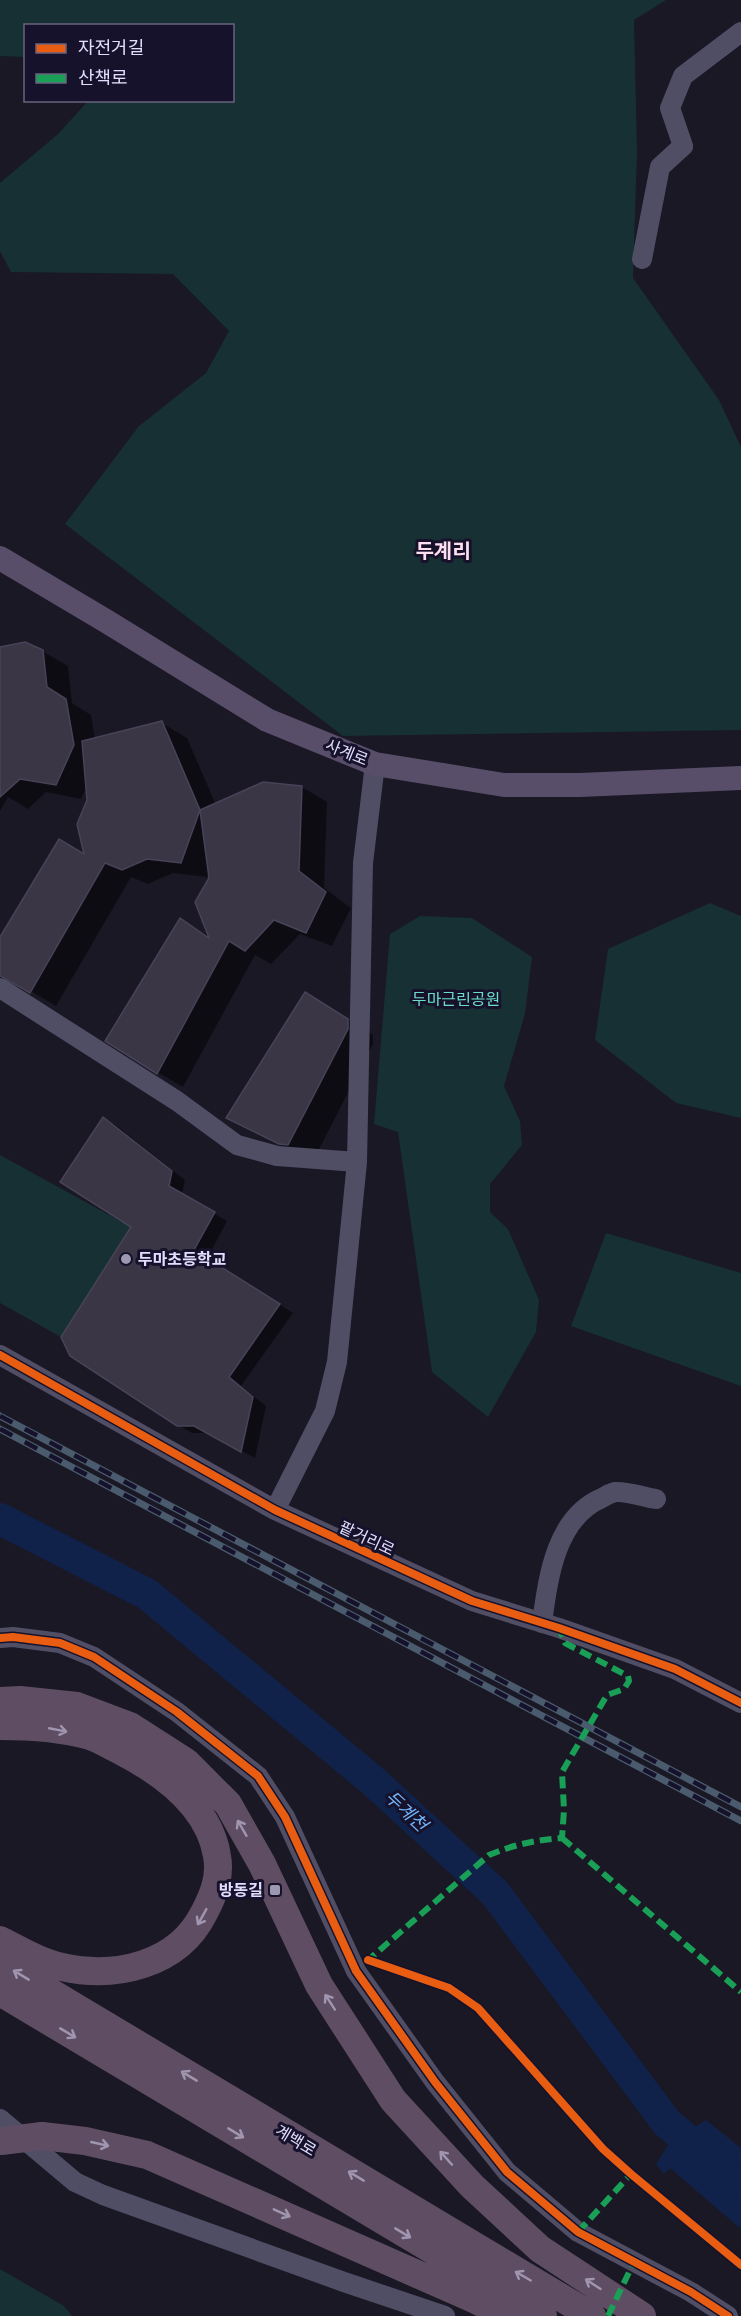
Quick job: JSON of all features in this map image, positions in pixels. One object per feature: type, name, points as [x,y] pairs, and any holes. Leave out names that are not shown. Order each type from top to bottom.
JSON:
[{"type":"highway","points":[[0,1701],[20,1700],[77,1706],[130,1726],[186,1762],[228,1804],[262,1864],[319,1985],[393,2100],[472,2186],[540,2249],[642,2316]]},
{"type":"highway","points":[[0,1726],[39,1726],[92,1737],[144,1763],[185,1795],[208,1825],[218,1858],[215,1891],[199,1924],[179,1945],[160,1958],[129,1969],[101,1972],[62,1967],[31,1956],[0,1940]]},
{"type":"highway","name":"계백로","points":[[0,1962],[592,2316]]},
{"type":"highway","name":"계백로","points":[[0,1992],[543,2316]]},
{"type":"highway","points":[[0,2142],[42,2136],[85,2140],[147,2155],[472,2308],[507,2316]]},
{"type":"main road","name":"사계로","points":[[0,558],[267,720],[375,764],[504,785],[580,785],[741,778]]},
{"type":"street","points":[[642,260],[660,167],[683,146],[670,108],[683,76],[741,32]]},
{"type":"street","points":[[275,1510],[326,1411],[337,1362],[357,1162],[363,863],[375,764]]},
{"type":"street","points":[[0,988],[177,1101],[237,1145],[278,1156],[357,1162]]},
{"type":"street","name":"팥거리로","points":[[0,1356],[275,1510],[472,1601],[675,1669],[741,1703]]},
{"type":"street","points":[[542,1623],[548,1581],[557,1550],[571,1524],[591,1503],[614,1492],[656,1499]]},
{"type":"street","points":[[0,1638],[13,1637],[60,1642],[94,1657],[177,1712],[258,1776],[285,1817],[357,1971],[435,2082],[507,2172],[578,2232],[691,2292],[728,2316]]},
{"type":"street","points":[[0,2119],[75,2182],[103,2195],[445,2316]]},
{"type":"green space","points":[[0,0],[666,0],[634,20],[637,151],[633,278],[719,400],[741,447],[741,730],[343,736],[65,524],[139,426],[206,373],[229,331],[173,274],[11,272],[0,251],[0,183],[58,134],[87,102],[234,102],[234,24],[24,24],[24,57],[0,56]]},
{"type":"green space","points":[[710,903],[741,916],[741,1118],[676,1103],[595,1040],[608,949]]},
{"type":"green space","name":"두마근린공원","points":[[420,916],[472,918],[532,957],[525,1014],[504,1086],[520,1121],[522,1145],[490,1184],[490,1212],[508,1229],[539,1300],[536,1332],[488,1417],[432,1372],[398,1132],[374,1124],[390,934]]},
{"type":"green space","points":[[0,1155],[131,1227],[61,1337],[0,1303]]},
{"type":"green space","points":[[606,1233],[741,1273],[741,1386],[571,1326]]},
{"type":"green space","points":[[0,2269],[64,2306],[72,2316],[0,2316]]},
{"type":"water","points":[[673,2116],[691,2129],[706,2120],[741,2148],[741,2229],[670,2168],[664,2174],[656,2164],[669,2144],[660,2129]]},
{"type":"building","points":[[25,642],[43,650],[47,687],[66,699],[74,745],[56,785],[20,779],[0,797],[0,647]]},
{"type":"building","points":[[162,721],[200,810],[181,863],[147,859],[122,870],[105,863],[30,993],[0,976],[0,937],[59,839],[84,854],[77,824],[87,800],[82,741]]},
{"type":"building","points":[[263,782],[302,786],[299,871],[326,892],[306,933],[274,920],[245,951],[229,941],[157,1074],[105,1041],[180,918],[209,938],[195,902],[209,878],[200,810]]},
{"type":"building","points":[[305,992],[348,1019],[348,1029],[288,1145],[279,1144],[226,1118]]},
{"type":"building","name":"두마초등학교","points":[[103,1117],[172,1171],[169,1186],[215,1212],[194,1250],[280,1304],[229,1377],[253,1397],[241,1452],[194,1426],[177,1426],[70,1356],[61,1337],[131,1227],[60,1182]]},
{"type":"waterway","name":"두계천","points":[[0,1519],[147,1594],[373,1781],[495,1893],[667,2123],[741,2184]]},
{"type":"railway","points":[[0,1416],[741,1807]]},
{"type":"railway","points":[[0,1429],[741,1821]]},
{"type":"marked path","points":[[366,1962],[489,1855],[524,1844],[562,1838],[564,1810],[562,1772],[607,1695],[624,1689],[629,1681],[628,1676],[565,1643],[559,1628]]},
{"type":"marked path","points":[[562,1838],[741,1992]]},
{"type":"marked path","points":[[578,2232],[631,2174]]},
{"type":"marked path","points":[[608,2316],[634,2262]]},
{"type":"cycle path","points":[[0,1355],[275,1510],[472,1601],[559,1628],[675,1669],[741,1703]]},
{"type":"cycle path","points":[[0,1638],[13,1637],[60,1643],[94,1657],[177,1712],[258,1776],[285,1817],[356,1971],[435,2082],[507,2172],[578,2232],[691,2292],[728,2316]]},
{"type":"cycle path","points":[[368,1960],[449,1988],[478,2008],[603,2149],[741,2265]]},
{"type":"place","name":"두마초등학교","points":[[126,1259]]},
{"type":"place","name":"방동길","points":[[275,1890]]},
{"type":"district","name":"두계리","points":[[443,551]]}]
